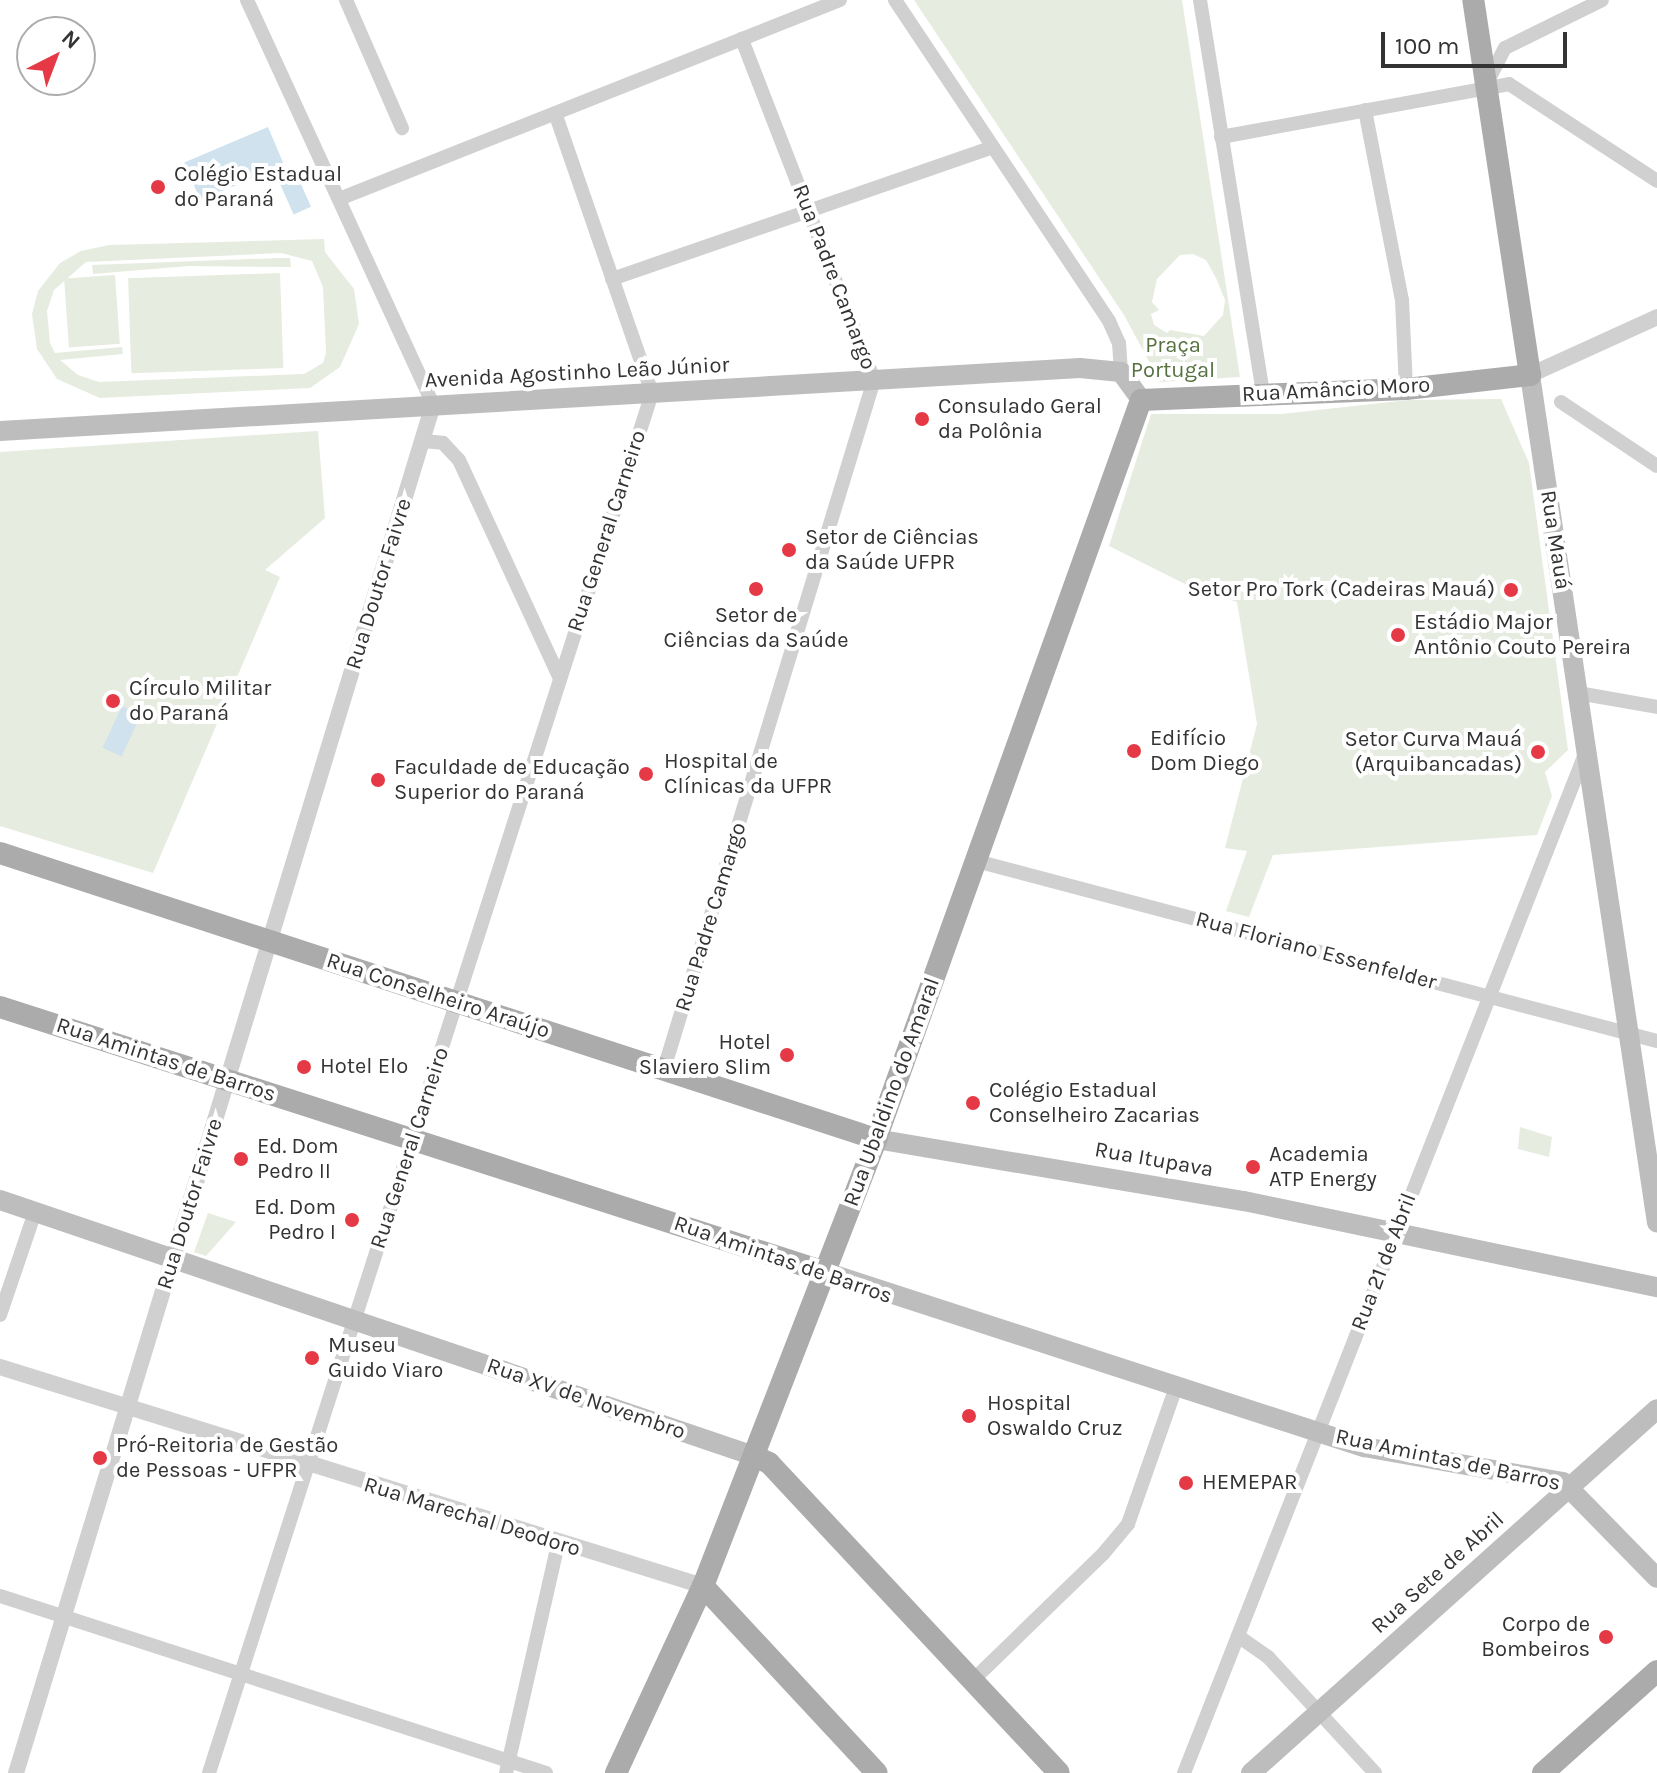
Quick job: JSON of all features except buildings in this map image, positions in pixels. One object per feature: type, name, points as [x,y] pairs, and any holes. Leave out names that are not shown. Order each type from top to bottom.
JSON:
[{"type":"main road","name":"Rua Mauá","points":[[1473,0],[1657,1223]]},
{"type":"main road","name":"Avenida Agostinho Leão Júnior","points":[[0,431],[1080,368],[1121,372]]},
{"type":"main road","points":[[1121,372],[1141,400]]},
{"type":"main road","name":"Rua Amâncio Moro","points":[[1141,400],[1406,389],[1530,375]]},
{"type":"main road","name":"Rua Ubaldino do Amaral","points":[[616,1773],[703,1586],[876,1139],[1141,400]]},
{"type":"main road","name":"Rua Conselheiro Araújo","points":[[1,855],[876,1139]]},
{"type":"main road","name":"Rua Amintas de Barros","points":[[0,1007],[1318,1432],[1381,1451],[1572,1486]]},
{"type":"main road","name":"Rua Itupava","points":[[876,1139],[1396,1231],[1657,1287]]},
{"type":"main road","name":"Rua XV de Novembro","points":[[0,1200],[769,1463],[1059,1773]]},
{"type":"main road","name":"Rua Sete de Abril","points":[[1251,1773],[1657,1409]]},
{"type":"main road","points":[[1572,1486],[1657,1578]]},
{"type":"main road","points":[[703,1586],[877,1773]]},
{"type":"main road","points":[[1543,1773],[1657,1671]]},
{"type":"street","points":[[247,0],[433,405]]},
{"type":"street","points":[[346,0],[402,128]]},
{"type":"street","points":[[339,199],[840,0]]},
{"type":"street","points":[[895,0],[1109,321],[1119,343],[1121,372]]},
{"type":"street","points":[[1200,0],[1263,395]]},
{"type":"street","points":[[1487,91],[1491,68],[1505,48],[1602,0]]},
{"type":"street","name":"Rua Padre Camargo","points":[[664,1069],[874,380],[742,39]]},
{"type":"street","points":[[1221,137],[1487,91],[1502,84],[1517,88],[1657,181]]},
{"type":"street","points":[[1365,110],[1402,300],[1406,389]]},
{"type":"street","points":[[555,113],[652,393]]},
{"type":"street","points":[[612,279],[993,147]]},
{"type":"street","points":[[1530,375],[1657,317]]},
{"type":"street","name":"Rua General Carneiro","points":[[209,1773],[652,393]]},
{"type":"street","points":[[1561,402],[1657,466]]},
{"type":"street","name":"Rua Doutor Faivre","points":[[16,1773],[433,405]]},
{"type":"street","points":[[422,441],[443,443],[459,460],[560,679]]},
{"type":"street","points":[[1578,693],[1657,707]]},
{"type":"street","name":"Rua 21 de Abril","points":[[1184,1773],[1586,751]]},
{"type":"street","name":"Rua Floriano Essenfelder","points":[[976,861],[1657,1041]]},
{"type":"street","points":[[0,1315],[35,1212]]},
{"type":"street","name":"Rua Marechal Deodoro","points":[[0,1367],[558,1545],[703,1586]]},
{"type":"street","points":[[973,1680],[1122,1532],[1139,1501],[1176,1387]]},
{"type":"street","points":[[507,1767],[558,1545]]},
{"type":"street","points":[[0,1596],[241,1674],[507,1767],[546,1773]]},
{"type":"street","points":[[1238,1636],[1268,1657],[1375,1773]]},
{"type":"green space","name":"Praça Portugal","points":[[914,0],[1182,0],[1240,377],[1160,382],[1124,315]],"holes":[[[1193,254],[1206,260],[1225,300],[1223,315],[1204,336],[1170,330],[1167,333],[1154,325],[1151,314],[1159,310],[1152,302],[1157,279],[1180,255]]]},
{"type":"green space","points":[[324,239],[325,252],[354,289],[359,324],[340,367],[310,388],[100,398],[57,379],[37,349],[32,314],[38,291],[60,263],[81,251],[109,245]],"holes":[[[281,253],[312,261],[323,287],[326,353],[323,363],[304,374],[99,382],[78,375],[60,360],[123,354],[122,347],[55,353],[50,343],[47,311],[54,290],[86,262]]]},
{"type":"green space","points":[[290,258],[291,267],[189,266],[93,274],[92,265]]},
{"type":"green space","points":[[280,273],[283,368],[131,373],[128,278]]},
{"type":"green space","points":[[115,275],[120,344],[69,347],[64,279]]},
{"type":"green space","name":"Estádio Major Antônio Couto Pereira","points":[[1501,399],[1529,463],[1568,750],[1545,772],[1552,796],[1537,835],[1273,855],[1249,917],[1226,911],[1247,851],[1225,848],[1257,724],[1237,602],[1191,587],[1109,546],[1151,414],[1281,414],[1409,400]]},
{"type":"green space","name":"Círculo Militar do Paraná","points":[[318,431],[325,518],[265,570],[280,577],[153,873],[0,826],[0,452]]},
{"type":"green space","points":[[1520,1127],[1552,1137],[1549,1157],[1518,1149]]},
{"type":"green space","points":[[208,1213],[236,1222],[206,1256],[194,1252]]},
{"type":"water","points":[[268,127],[284,165],[200,200],[184,163]]},
{"type":"water","points":[[296,173],[311,207],[294,215],[279,181]]},
{"type":"water","points":[[122,706],[141,715],[122,757],[103,748]]},
{"type":"place","name":"Colégio Estadual do Paraná","points":[[158,187]]},
{"type":"place","name":"Consulado Geral da Polônia","points":[[922,419]]},
{"type":"place","name":"Setor de Ciências da Saúde UFPR","points":[[789,550]]},
{"type":"place","name":"Setor de Ciências da Saúde","points":[[756,589]]},
{"type":"place","name":"Setor Pro Tork (Cadeiras Mauá)","points":[[1511,590]]},
{"type":"place","name":"Estádio Major Antônio Couto Pereira","points":[[1398,635]]},
{"type":"place","name":"Círculo Militar do Paraná","points":[[113,701]]},
{"type":"place","name":"Edifício Dom Diego","points":[[1134,751]]},
{"type":"place","name":"Setor Curva Mauá (Arquibancadas)","points":[[1538,752]]},
{"type":"place","name":"Hospital de Clínicas da UFPR","points":[[646,774]]},
{"type":"place","name":"Faculdade de Educação Superior do Paraná","points":[[378,780]]},
{"type":"place","name":"Hotel Slaviero Slim","points":[[787,1055]]},
{"type":"place","name":"Hotel Elo","points":[[304,1067]]},
{"type":"place","name":"Colégio Estadual Conselheiro Zacarias","points":[[973,1103]]},
{"type":"place","name":"Ed. Dom Pedro II","points":[[241,1159]]},
{"type":"place","name":"Academia ATP Energy","points":[[1253,1167]]},
{"type":"place","name":"Ed. Dom Pedro I","points":[[352,1220]]},
{"type":"place","name":"Museu Guido Viaro","points":[[312,1358]]},
{"type":"place","name":"Hospital Oswaldo Cruz","points":[[969,1416]]},
{"type":"place","name":"Pró-Reitoria de Gestão de Pessoas - UFPR","points":[[100,1458]]},
{"type":"place","name":"HEMEPAR","points":[[1186,1483]]},
{"type":"place","name":"Corpo de Bombeiros","points":[[1606,1637]]}]
